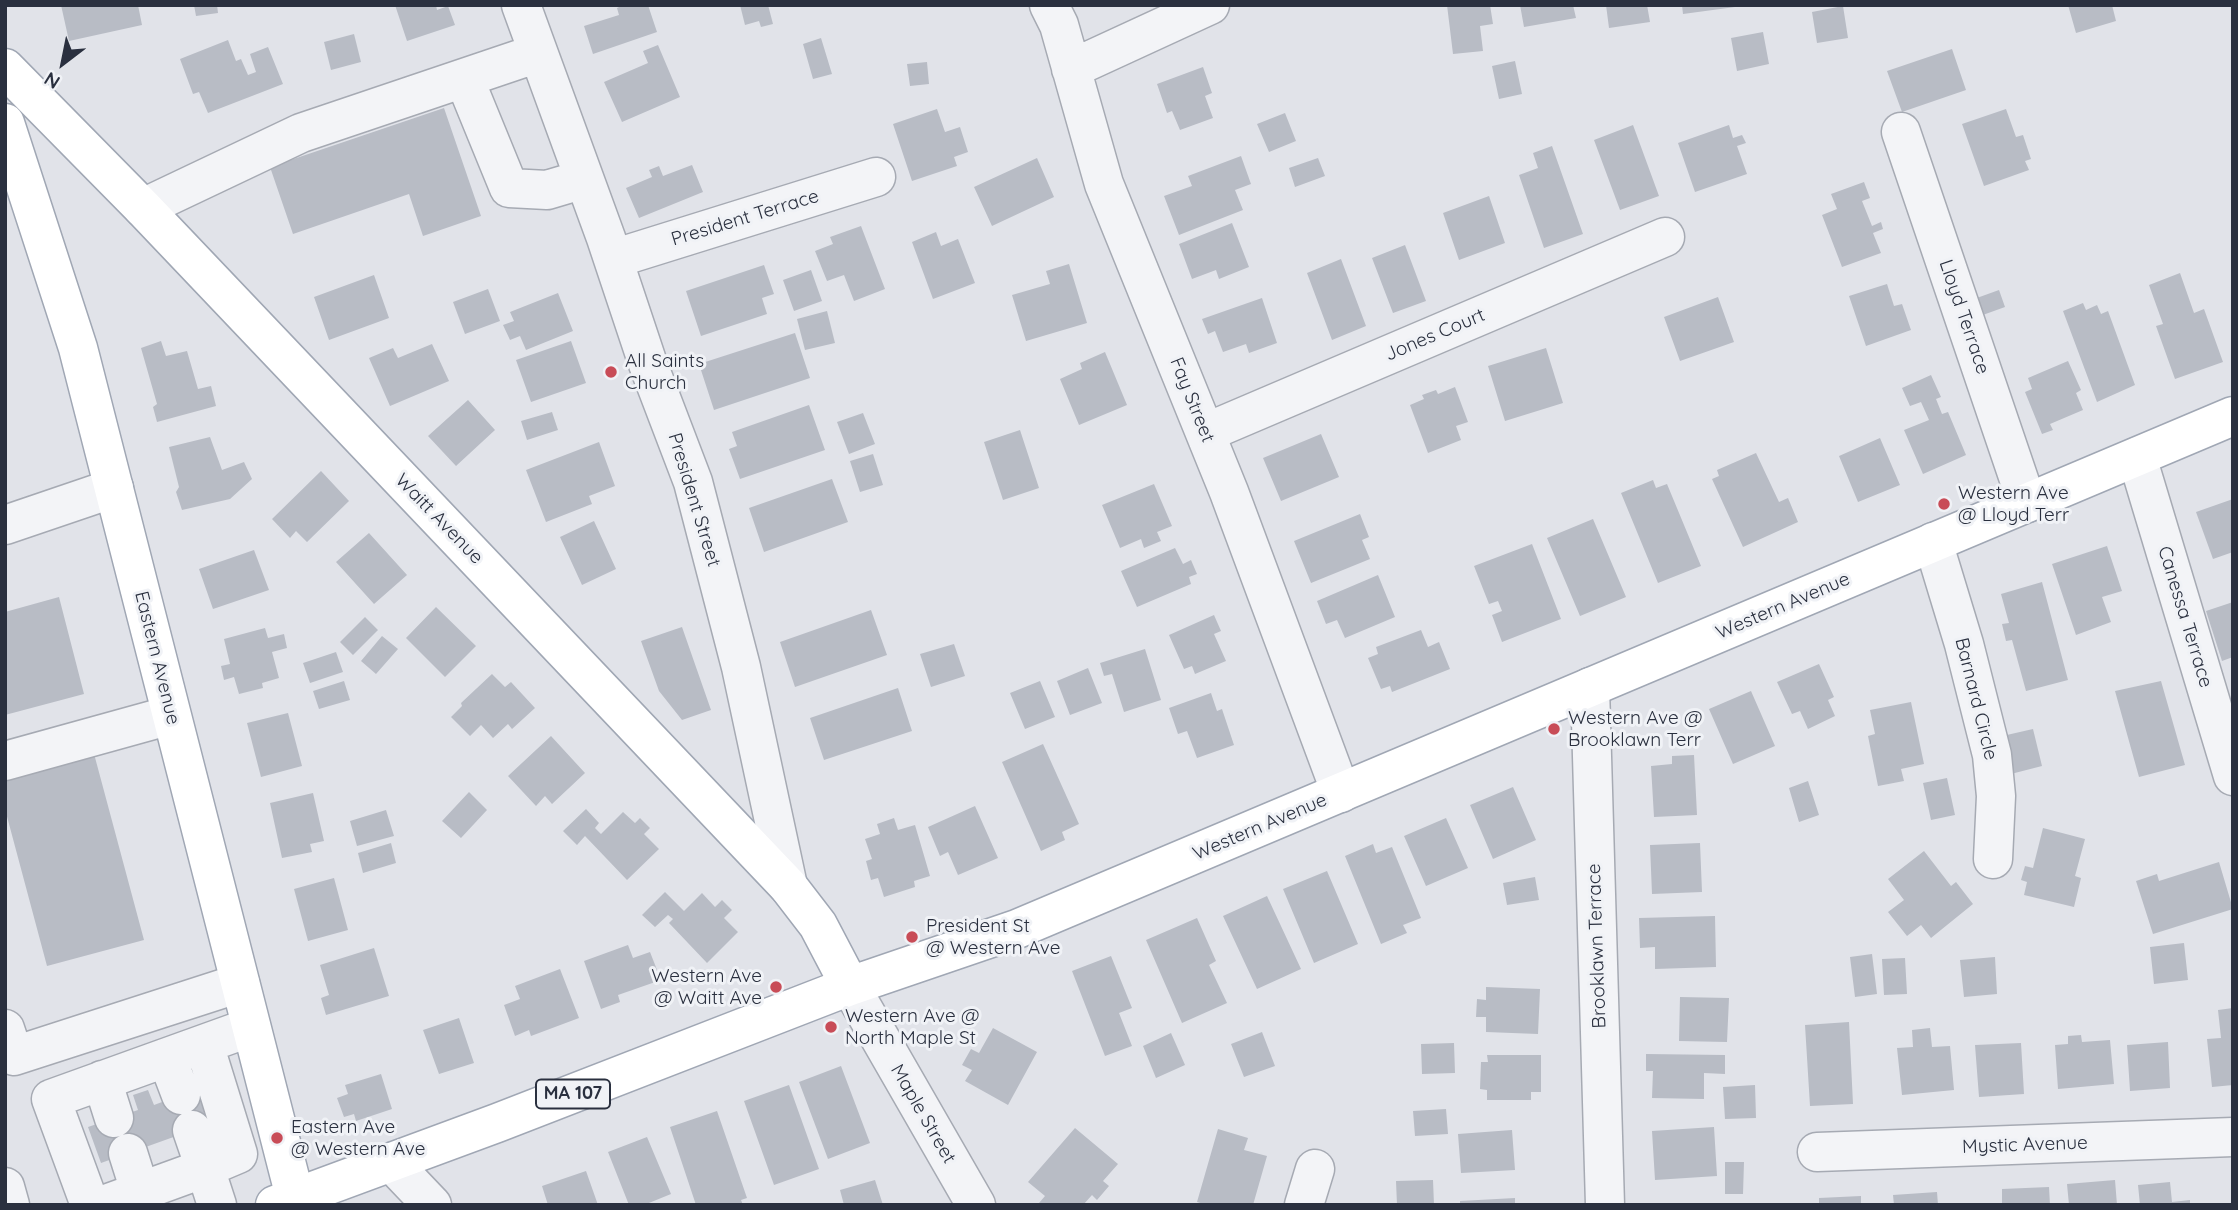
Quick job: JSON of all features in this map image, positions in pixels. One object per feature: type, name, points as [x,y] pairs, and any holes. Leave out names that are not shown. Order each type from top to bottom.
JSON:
[{"type":"main road","name":"Waitt Avenue","points":[[5,68],[143,208],[788,886],[818,925],[850,986]]},
{"type":"main road","name":"Eastern Avenue","points":[[5,122],[78,348],[251,1027],[285,1201]]},
{"type":"main road","name":"Western Avenue","points":[[285,1201],[497,1123],[850,986],[1017,929],[2233,416]]},
{"type":"street","name":"President Street","points":[[521,5],[648,364],[693,482],[741,667],[788,886]]},
{"type":"street","name":"Fay Street","points":[[1049,5],[1059,25],[1104,184],[1205,433],[1341,793]]},
{"type":"street","points":[[1071,69],[1210,5]]},
{"type":"street","points":[[143,208],[301,133],[538,53]]},
{"type":"street","points":[[464,78],[509,187],[547,190],[584,179]]},
{"type":"street","name":"Lloyd Terrace","points":[[1901,132],[2027,503]]},
{"type":"street","name":"President Terrace","points":[[613,259],[876,177]]},
{"type":"street","name":"Jones Court","points":[[1205,433],[1665,237]]},
{"type":"street","name":"Canessa Terrace","points":[[2137,457],[2233,776]]},
{"type":"street","points":[[5,525],[114,488]]},
{"type":"street","name":"Barnard Circle","points":[[1933,542],[1964,644],[1992,755],[1996,796],[1993,859]]},
{"type":"street","name":"Brooklawn Terrace","points":[[1590,687],[1605,1205]]},
{"type":"street","points":[[5,761],[171,715]]},
{"type":"street","points":[[8,1056],[240,983]]},
{"type":"street","name":"Maple Street","points":[[850,986],[976,1205]]},
{"type":"street","points":[[90,1205],[51,1099],[251,1027]]},
{"type":"street","points":[[103,1205],[238,1154],[204,1044]]},
{"type":"street","points":[[167,1058],[180,1095]]},
{"type":"street","points":[[102,1080],[140,1191]]},
{"type":"street","points":[[192,1130],[217,1205]]},
{"type":"street","name":"Mystic Avenue","points":[[1817,1152],[2233,1137]]},
{"type":"street","points":[[391,1162],[432,1205]]},
{"type":"street","points":[[5,1187],[10,1205]]},
{"type":"building","points":[[61,5],[138,5],[142,25],[69,41]]},
{"type":"building","points":[[194,5],[217,5],[218,13],[196,16]]},
{"type":"building","points":[[395,5],[436,5],[437,10],[448,6],[455,25],[407,41]]},
{"type":"building","points":[[623,5],[648,5],[657,32],[593,54],[584,26],[619,15],[617,8]]},
{"type":"building","points":[[740,5],[768,5],[773,24],[761,27],[759,21],[745,25]]},
{"type":"building","points":[[1447,5],[1490,5],[1493,24],[1480,26],[1483,51],[1453,54]]},
{"type":"building","points":[[1520,5],[1573,5],[1576,18],[1524,27]]},
{"type":"building","points":[[1606,5],[1647,5],[1650,22],[1609,28]]},
{"type":"building","points":[[1682,5],[1735,5],[1735,7],[1683,14]]},
{"type":"building","points":[[2068,5],[2112,5],[2116,21],[2076,33]]},
{"type":"building","points":[[1843,6],[1848,38],[1817,43],[1812,12]]},
{"type":"building","points":[[1763,32],[1769,64],[1737,71],[1731,38]]},
{"type":"building","points":[[354,34],[361,62],[331,70],[324,42]]},
{"type":"building","points":[[821,38],[832,74],[813,79],[803,44]]},
{"type":"building","points":[[228,40],[236,61],[241,59],[248,75],[256,72],[250,54],[268,47],[283,84],[208,113],[199,92],[193,94],[180,59]]},
{"type":"building","points":[[658,45],[680,97],[622,122],[604,82],[648,63],[643,51]]},
{"type":"building","points":[[1952,49],[1966,90],[1902,112],[1887,71]]},
{"type":"building","points":[[1515,61],[1522,94],[1499,99],[1492,66]]},
{"type":"building","points":[[927,62],[929,84],[910,86],[907,64]]},
{"type":"building","points":[[1203,67],[1212,93],[1205,96],[1213,118],[1180,130],[1172,111],[1167,113],[1157,84]]},
{"type":"building","points":[[444,108],[481,216],[423,236],[409,194],[293,234],[270,167]]},
{"type":"building","points":[[937,109],[945,132],[960,127],[968,152],[954,157],[957,166],[912,181],[893,124]]},
{"type":"building","points":[[2006,109],[2016,137],[2023,135],[2031,159],[2025,161],[2029,170],[1984,186],[1962,124]]},
{"type":"building","points":[[1285,113],[1296,141],[1269,152],[1257,124]]},
{"type":"building","points":[[1633,125],[1659,196],[1620,210],[1594,140]]},
{"type":"building","points":[[1729,125],[1733,138],[1742,135],[1746,143],[1737,146],[1747,174],[1695,192],[1678,143]]},
{"type":"building","points":[[1552,146],[1583,234],[1544,248],[1519,175],[1538,168],[1533,153]]},
{"type":"building","points":[[1241,156],[1251,184],[1235,190],[1243,210],[1179,235],[1164,196],[1192,186],[1188,176]]},
{"type":"building","points":[[1037,158],[1054,197],[992,226],[974,187]]},
{"type":"building","points":[[1318,158],[1325,176],[1295,187],[1289,168]]},
{"type":"building","points":[[692,165],[703,192],[639,218],[626,188],[652,177],[649,170],[659,166],[663,176]]},
{"type":"building","points":[[1864,182],[1870,198],[1862,201],[1872,226],[1881,222],[1883,229],[1873,233],[1881,253],[1842,267],[1822,215],[1837,209],[1831,194]]},
{"type":"building","points":[[1489,196],[1505,243],[1459,260],[1443,213]]},
{"type":"building","points":[[1232,223],[1249,267],[1219,279],[1216,270],[1192,279],[1179,244]]},
{"type":"building","points":[[861,226],[885,289],[854,301],[844,275],[827,281],[815,251],[833,244],[830,237]]},
{"type":"building","points":[[936,232],[941,246],[958,239],[975,283],[933,299],[912,242]]},
{"type":"building","points":[[1405,245],[1426,301],[1393,313],[1372,258]]},
{"type":"building","points":[[1341,259],[1366,326],[1332,340],[1307,273]]},
{"type":"building","points":[[1069,264],[1087,323],[1026,341],[1012,295],[1050,284],[1046,271]]},
{"type":"building","points":[[764,265],[774,294],[762,298],[767,314],[701,336],[686,291]]},
{"type":"building","points":[[811,270],[822,301],[794,311],[783,280]]},
{"type":"building","points":[[2180,273],[2194,313],[2204,309],[2223,362],[2175,379],[2156,326],[2163,324],[2149,285]]},
{"type":"building","points":[[374,275],[389,318],[329,340],[314,297]]},
{"type":"building","points":[[1887,284],[1894,306],[1902,304],[1911,330],[1866,346],[1849,296]]},
{"type":"building","points":[[488,289],[500,321],[465,334],[453,302]]},
{"type":"building","points":[[1999,290],[2005,307],[1980,316],[1974,299]]},
{"type":"building","points":[[558,293],[573,331],[526,350],[520,336],[510,340],[503,325],[514,321],[510,312]]},
{"type":"building","points":[[1718,297],[1734,342],[1680,361],[1664,317]]},
{"type":"building","points":[[1262,298],[1277,343],[1249,353],[1246,344],[1223,352],[1215,331],[1208,334],[1202,319]]},
{"type":"building","points":[[2083,303],[2086,310],[2097,305],[2101,314],[2108,311],[2135,385],[2097,402],[2063,311]]},
{"type":"building","points":[[827,311],[835,343],[805,350],[797,319]]},
{"type":"building","points":[[795,333],[810,378],[714,410],[699,364]]},
{"type":"building","points":[[161,341],[166,356],[187,351],[198,389],[211,386],[216,406],[157,422],[153,407],[157,404],[141,348]]},
{"type":"building","points":[[571,341],[586,383],[531,402],[516,360]]},
{"type":"building","points":[[432,344],[449,381],[390,406],[369,358],[393,348],[398,358]]},
{"type":"building","points":[[1546,348],[1563,403],[1505,421],[1488,366]]},
{"type":"building","points":[[1105,352],[1127,405],[1079,425],[1060,379],[1082,369],[1080,363]]},
{"type":"building","points":[[2068,361],[2081,390],[2076,393],[2083,410],[2050,424],[2053,430],[2042,434],[2025,392],[2032,389],[2028,378]]},
{"type":"building","points":[[1931,375],[1941,397],[1936,399],[1942,414],[1948,412],[1966,455],[1923,474],[1904,430],[1929,420],[1921,402],[1910,406],[1902,388]]},
{"type":"building","points":[[1455,387],[1468,422],[1456,426],[1461,440],[1428,453],[1410,405],[1424,399],[1422,395],[1436,390],[1438,394]]},
{"type":"building","points":[[468,400],[495,430],[456,466],[428,436]]},
{"type":"building","points":[[809,405],[825,450],[740,479],[729,449],[737,446],[732,432]]},
{"type":"building","points":[[552,412],[558,430],[527,440],[521,421]]},
{"type":"building","points":[[863,413],[875,444],[849,454],[837,422]]},
{"type":"building","points":[[1020,430],[1039,488],[1003,500],[984,442]]},
{"type":"building","points":[[1321,434],[1339,477],[1281,501],[1263,458]]},
{"type":"building","points":[[210,437],[222,470],[244,462],[252,479],[230,499],[182,510],[176,492],[179,487],[169,447]]},
{"type":"building","points":[[1880,438],[1900,485],[1858,502],[1839,456]]},
{"type":"building","points":[[599,442],[615,486],[589,496],[592,504],[546,522],[526,470]]},
{"type":"building","points":[[1756,453],[1779,502],[1788,498],[1798,522],[1743,547],[1712,479],[1719,476],[1717,470]]},
{"type":"building","points":[[873,454],[883,485],[860,492],[850,461]]},
{"type":"building","points":[[321,471],[349,501],[307,542],[296,531],[290,538],[272,519]]},
{"type":"building","points":[[832,479],[848,522],[764,552],[749,508]]},
{"type":"building","points":[[1653,480],[1656,488],[1667,484],[1701,566],[1658,583],[1621,493]]},
{"type":"building","points":[[1154,484],[1172,526],[1157,532],[1161,541],[1144,548],[1141,539],[1120,548],[1102,505]]},
{"type":"building","points":[[2233,499],[2233,552],[2213,559],[2196,512]]},
{"type":"building","points":[[1360,514],[1369,537],[1362,540],[1370,559],[1311,583],[1294,541]]},
{"type":"building","points":[[1593,519],[1626,597],[1580,616],[1547,538]]},
{"type":"building","points":[[594,521],[616,569],[582,585],[560,537]]},
{"type":"building","points":[[369,533],[407,575],[374,604],[336,562]]},
{"type":"building","points":[[1532,544],[1561,619],[1502,642],[1492,615],[1502,611],[1498,601],[1489,604],[1474,566]]},
{"type":"building","points":[[2107,546],[2122,591],[2102,597],[2111,622],[2076,635],[2052,564]]},
{"type":"building","points":[[1175,548],[1183,564],[1191,560],[1197,574],[1189,577],[1191,584],[1137,607],[1121,571]]},
{"type":"building","points":[[254,550],[269,590],[213,609],[199,569]]},
{"type":"building","points":[[1378,575],[1395,617],[1345,638],[1337,620],[1326,624],[1317,601]]},
{"type":"building","points":[[2042,582],[2068,680],[2026,691],[2012,640],[2006,641],[2002,624],[2009,623],[2001,594]]},
{"type":"building","points":[[59,597],[84,694],[5,715],[5,612]]},
{"type":"building","points":[[2233,602],[2233,657],[2222,661],[2206,611]]},
{"type":"building","points":[[436,607],[476,646],[445,677],[406,638]]},
{"type":"building","points":[[871,610],[887,655],[795,687],[780,642]]},
{"type":"building","points":[[1214,615],[1221,631],[1214,634],[1226,661],[1195,674],[1192,666],[1184,669],[1169,635]]},
{"type":"building","points":[[365,617],[378,630],[353,655],[340,642]]},
{"type":"building","points":[[682,627],[711,710],[682,720],[659,691],[641,641]]},
{"type":"building","points":[[265,628],[268,638],[284,634],[287,648],[272,652],[279,678],[262,683],[263,688],[239,694],[234,677],[224,680],[221,666],[230,664],[224,639]]},
{"type":"building","points":[[1421,630],[1428,647],[1439,642],[1450,669],[1392,692],[1390,686],[1381,689],[1368,658],[1378,654],[1376,647]]},
{"type":"building","points":[[382,636],[398,649],[376,674],[361,661]]},
{"type":"building","points":[[954,644],[965,676],[931,687],[920,654]]},
{"type":"building","points":[[1145,649],[1161,700],[1124,712],[1112,674],[1104,676],[1100,663]]},
{"type":"building","points":[[336,652],[343,672],[310,683],[303,663]]},
{"type":"building","points":[[1819,664],[1834,697],[1828,700],[1835,716],[1808,729],[1800,711],[1792,714],[1777,682]]},
{"type":"building","points":[[1088,668],[1102,703],[1070,715],[1057,681]]},
{"type":"building","points":[[492,674],[505,687],[511,682],[535,708],[512,729],[508,724],[493,738],[481,725],[470,736],[451,717],[462,706],[461,703]]},
{"type":"building","points":[[344,681],[350,700],[319,709],[313,691]]},
{"type":"building","points":[[1040,681],[1055,717],[1025,729],[1010,693]]},
{"type":"building","points":[[2161,681],[2185,765],[2139,777],[2115,691]]},
{"type":"building","points":[[898,688],[912,731],[824,760],[810,718]]},
{"type":"building","points":[[1751,691],[1775,746],[1733,764],[1709,709]]},
{"type":"building","points":[[1211,693],[1217,711],[1222,709],[1234,745],[1197,758],[1187,731],[1178,734],[1169,708]]},
{"type":"building","points":[[1911,702],[1924,764],[1901,769],[1904,781],[1878,786],[1868,736],[1875,734],[1870,710]]},
{"type":"building","points":[[288,713],[302,766],[261,777],[247,723]]},
{"type":"building","points":[[2033,729],[2042,766],[2007,775],[1998,737]]},
{"type":"building","points":[[551,736],[585,773],[552,804],[545,796],[536,806],[508,776]]},
{"type":"building","points":[[1043,744],[1079,824],[1062,832],[1065,840],[1041,851],[1002,762]]},
{"type":"building","points":[[93,750],[144,940],[47,966],[5,809],[5,773]]},
{"type":"building","points":[[1694,755],[1697,815],[1654,817],[1651,766],[1672,764],[1672,756]]},
{"type":"building","points":[[1947,778],[1955,815],[1931,820],[1923,783]]},
{"type":"building","points":[[1808,781],[1819,815],[1799,822],[1789,788]]},
{"type":"building","points":[[1513,787],[1536,840],[1493,859],[1470,805]]},
{"type":"building","points":[[469,792],[487,810],[461,838],[442,821]]},
{"type":"building","points":[[313,793],[324,841],[310,844],[312,852],[282,858],[270,803]]},
{"type":"building","points":[[975,806],[998,858],[958,875],[948,852],[940,856],[928,827]]},
{"type":"building","points":[[586,809],[599,823],[595,828],[601,834],[623,812],[635,823],[640,818],[650,828],[644,834],[659,849],[627,880],[585,836],[577,845],[563,831]]},
{"type":"building","points":[[386,810],[394,836],[357,846],[350,821]]},
{"type":"building","points":[[894,818],[898,830],[915,825],[930,876],[914,881],[915,887],[884,897],[878,878],[871,880],[866,861],[872,859],[865,839],[880,834],[877,824]]},
{"type":"building","points":[[1446,818],[1468,868],[1426,886],[1404,836]]},
{"type":"building","points":[[2043,828],[2085,839],[2075,876],[2081,878],[2074,907],[2024,895],[2027,882],[2021,880],[2025,866],[2033,868]]},
{"type":"building","points":[[391,843],[396,863],[363,873],[358,853]]},
{"type":"building","points":[[1700,843],[1702,892],[1652,894],[1650,845]]},
{"type":"building","points":[[1373,844],[1376,853],[1392,847],[1421,918],[1403,925],[1407,933],[1381,944],[1345,856]]},
{"type":"building","points":[[1924,851],[1951,886],[1956,882],[1973,904],[1931,938],[1921,925],[1907,936],[1888,912],[1904,900],[1888,879]]},
{"type":"building","points":[[2219,862],[2233,909],[2153,934],[2136,881],[2157,874],[2159,881]]},
{"type":"building","points":[[1327,871],[1358,944],[1314,963],[1283,889]]},
{"type":"building","points":[[1535,877],[1539,900],[1507,905],[1503,883]]},
{"type":"building","points":[[334,878],[348,930],[308,941],[294,889]]},
{"type":"building","points":[[665,892],[684,911],[702,893],[715,907],[722,900],[732,910],[724,918],[738,932],[707,963],[669,923],[673,919],[668,915],[655,927],[642,915]]},
{"type":"building","points":[[1267,896],[1301,969],[1257,989],[1223,916]]},
{"type":"building","points":[[1715,916],[1716,967],[1655,969],[1655,947],[1640,948],[1639,918]]},
{"type":"building","points":[[1197,918],[1216,961],[1209,965],[1227,1003],[1182,1023],[1146,940]]},
{"type":"building","points":[[2184,943],[2188,980],[2154,984],[2150,947]]},
{"type":"building","points":[[628,945],[633,958],[650,952],[661,980],[618,995],[620,1002],[601,1009],[584,961]]},
{"type":"building","points":[[374,948],[389,996],[326,1015],[321,998],[329,995],[320,965]]},
{"type":"building","points":[[1872,954],[1877,994],[1855,997],[1850,957]]},
{"type":"building","points":[[1111,956],[1132,1008],[1119,1013],[1132,1046],[1105,1056],[1072,971]]},
{"type":"building","points":[[1995,957],[1997,994],[1964,997],[1960,960]]},
{"type":"building","points":[[1905,958],[1907,994],[1884,995],[1882,959]]},
{"type":"building","points":[[560,969],[579,1018],[531,1036],[529,1030],[515,1036],[504,1005],[520,999],[515,986]]},
{"type":"building","points":[[1486,987],[1540,989],[1538,1034],[1486,1032],[1486,1017],[1476,1017],[1477,999],[1486,1000]]},
{"type":"building","points":[[1680,997],[1729,998],[1727,1042],[1679,1041]]},
{"type":"building","points":[[2233,1008],[2233,1085],[2212,1087],[2207,1039],[2221,1038],[2218,1010]]},
{"type":"building","points":[[459,1018],[474,1063],[439,1074],[423,1030]]},
{"type":"building","points":[[1849,1022],[1853,1104],[1810,1106],[1805,1025]]},
{"type":"building","points":[[993,1028],[1037,1052],[1008,1105],[965,1081],[972,1070],[962,1065],[971,1049],[979,1053]]},
{"type":"building","points":[[1930,1028],[1932,1047],[1950,1046],[1954,1090],[1902,1095],[1897,1048],[1913,1047],[1912,1030]]},
{"type":"building","points":[[1262,1032],[1275,1066],[1244,1077],[1231,1044]]},
{"type":"building","points":[[1171,1033],[1185,1065],[1156,1078],[1143,1046]]},
{"type":"building","points":[[2081,1035],[2082,1042],[2110,1040],[2114,1084],[2058,1089],[2055,1045],[2068,1044],[2068,1036]]},
{"type":"building","points":[[2168,1042],[2170,1088],[2130,1091],[2127,1045]]},
{"type":"building","points":[[1454,1043],[1455,1073],[1422,1074],[1421,1044]]},
{"type":"building","points":[[2021,1043],[2024,1094],[1979,1097],[1975,1045]]},
{"type":"building","points":[[1646,1054],[1725,1055],[1725,1074],[1704,1073],[1704,1099],[1652,1098],[1653,1071],[1646,1071]]},
{"type":"building","points":[[1487,1055],[1541,1055],[1541,1092],[1531,1092],[1531,1100],[1487,1100],[1487,1090],[1480,1089],[1481,1062],[1488,1062]]},
{"type":"building","points":[[841,1066],[870,1143],[828,1159],[799,1082]]},
{"type":"building","points":[[381,1074],[392,1109],[356,1121],[354,1114],[344,1117],[337,1098],[348,1094],[345,1085]]},
{"type":"building","points":[[208,1085],[221,1120],[101,1163],[88,1127],[138,1110],[133,1095],[148,1090],[154,1105]]},
{"type":"building","points":[[789,1085],[819,1169],[774,1185],[744,1101]]},
{"type":"building","points":[[1755,1085],[1756,1118],[1725,1119],[1723,1087]]},
{"type":"building","points":[[1446,1109],[1448,1134],[1415,1136],[1413,1111]]},
{"type":"building","points":[[717,1111],[747,1198],[741,1200],[743,1205],[696,1205],[670,1127]]},
{"type":"building","points":[[1714,1127],[1717,1176],[1655,1180],[1652,1131]]},
{"type":"building","points":[[1075,1128],[1118,1164],[1103,1181],[1109,1186],[1097,1200],[1092,1195],[1083,1205],[1042,1205],[1039,1203],[1045,1196],[1028,1182]]},
{"type":"building","points":[[1218,1129],[1248,1138],[1244,1150],[1267,1156],[1253,1205],[1207,1205],[1197,1202]]},
{"type":"building","points":[[1512,1130],[1515,1170],[1461,1173],[1458,1134]]},
{"type":"building","points":[[647,1137],[671,1194],[644,1205],[629,1205],[608,1152]]},
{"type":"building","points":[[1725,1162],[1744,1162],[1743,1194],[1725,1194]]},
{"type":"building","points":[[586,1171],[598,1205],[548,1205],[542,1186]]},
{"type":"building","points":[[875,1180],[883,1205],[844,1205],[840,1190]]},
{"type":"building","points":[[1433,1180],[1434,1205],[1397,1205],[1396,1181]]},
{"type":"building","points":[[2115,1180],[2117,1205],[2069,1205],[2067,1184]]},
{"type":"building","points":[[2170,1182],[2172,1202],[2190,1200],[2190,1205],[2140,1205],[2138,1185]]},
{"type":"building","points":[[2049,1187],[2050,1205],[2002,1205],[2002,1189]]},
{"type":"building","points":[[1937,1192],[1938,1205],[1894,1205],[1893,1195]]},
{"type":"building","points":[[1861,1196],[1861,1205],[1819,1205],[1819,1198]]},
{"type":"building","points":[[1515,1198],[1515,1205],[1460,1205],[1460,1201]]},
{"type":"place","name":"All Saints Church","points":[[611,372]]},
{"type":"place","name":"Western Ave @ Lloyd Terr","points":[[1944,504]]},
{"type":"place","name":"Western Ave @ Brooklawn Terr","points":[[1554,729]]},
{"type":"place","name":"President St @ Western Ave","points":[[912,937]]},
{"type":"place","name":"Western Ave @ Waitt Ave","points":[[776,987]]},
{"type":"place","name":"Western Ave @ North Maple St","points":[[831,1027]]},
{"type":"place","name":"Eastern Ave @ Western Ave","points":[[277,1138]]}]
